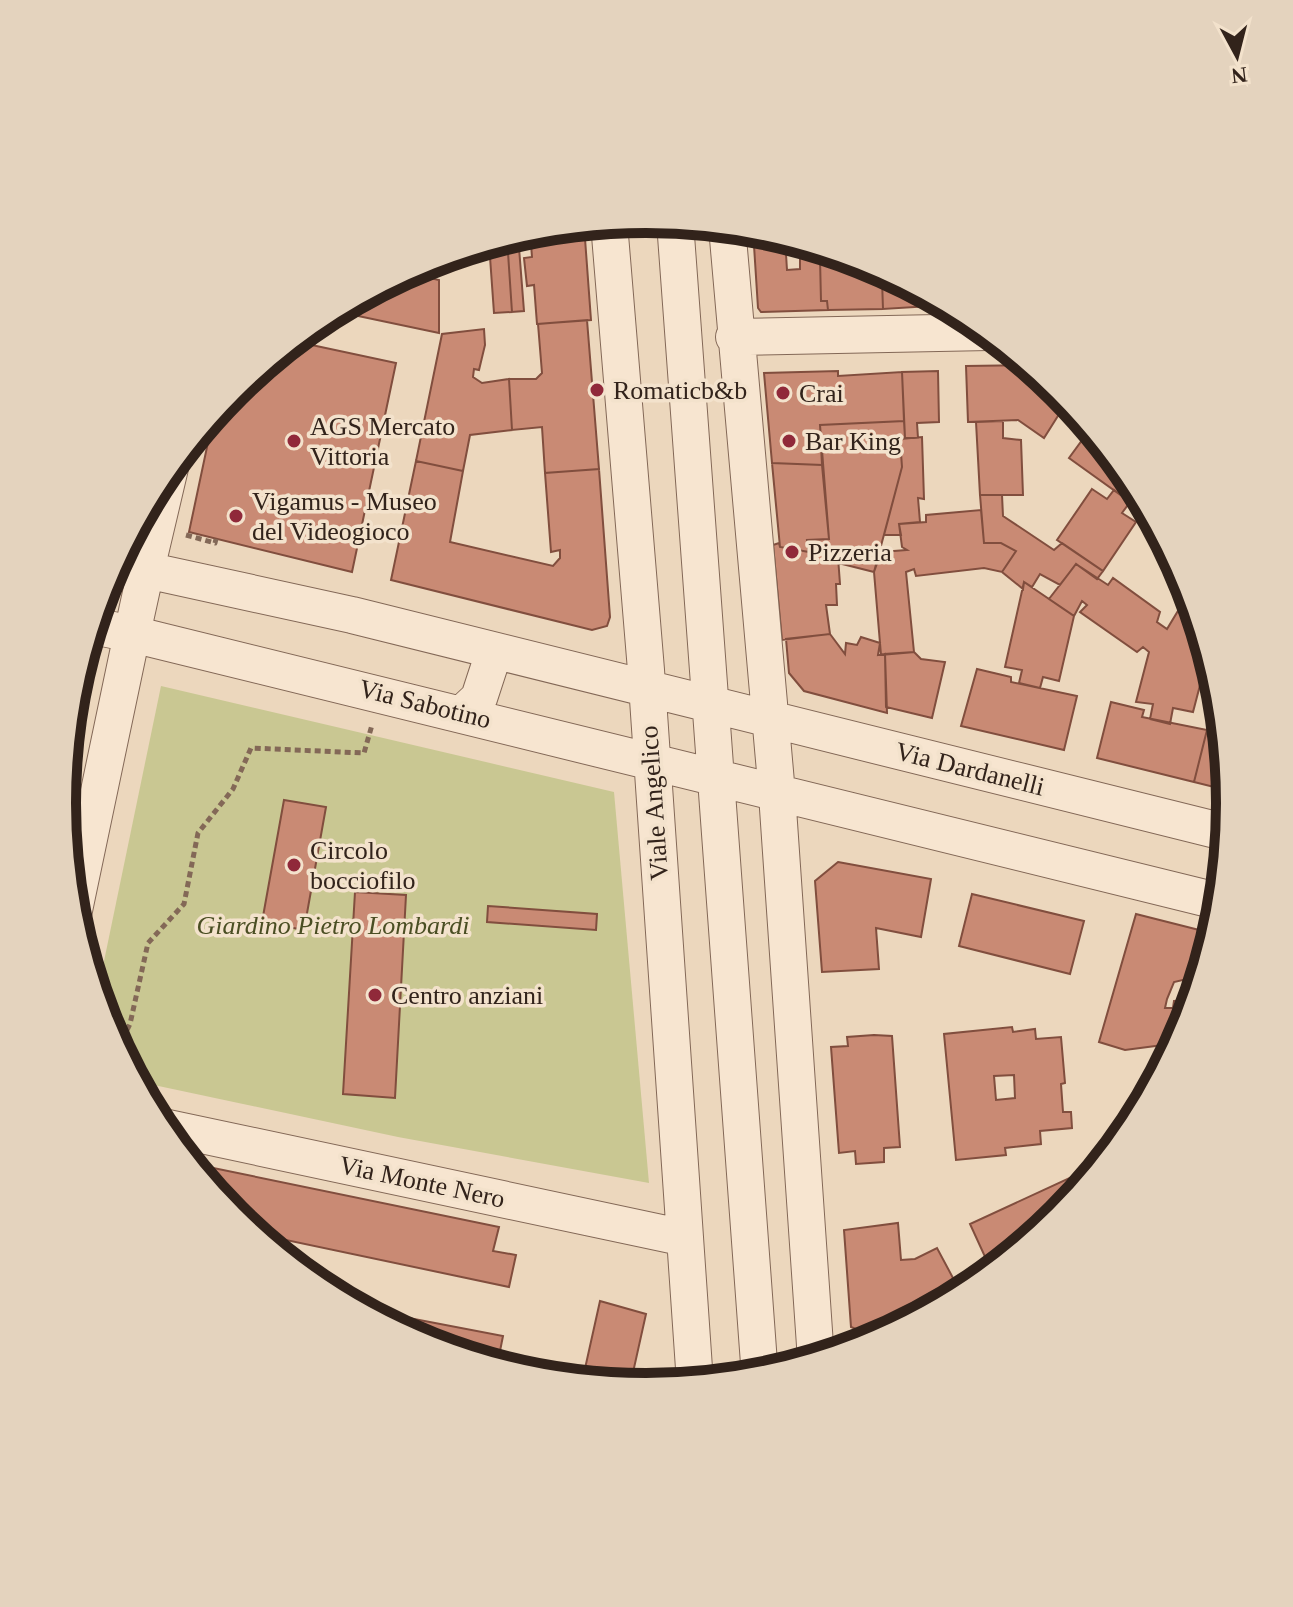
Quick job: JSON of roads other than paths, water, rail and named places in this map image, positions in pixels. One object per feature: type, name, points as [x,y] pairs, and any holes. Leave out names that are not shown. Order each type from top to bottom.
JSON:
[{"type":"street","name":"Viale Angelico","points":[[610,234],[647,691],[694,1372]]},
{"type":"street","points":[[676,234],[759,1363]]},
{"type":"street","points":[[728,239],[734,337],[777,794],[815,1349]]},
{"type":"street","points":[[734,337],[968,332]]},
{"type":"street","points":[[81,877],[132,634],[131,566],[144,534]]},
{"type":"street","points":[[131,566],[352,615],[712,707]]},
{"type":"street","name":"Via Sabotino","points":[[104,628],[463,713],[717,779]]},
{"type":"street","points":[[463,713],[479,698],[489,677],[494,652]]},
{"type":"street","name":"Via Dardanelli","points":[[712,707],[1216,830]]},
{"type":"street","points":[[717,779],[1209,899]]},
{"type":"street","name":"Via Monte Nero","points":[[179,1130],[685,1238]]},
{"type":"place","name":"Romaticb&b","points":[[597,390]]},
{"type":"place","name":"Crai","points":[[783,393]]},
{"type":"place","name":"AGS Mercato Vittoria","points":[[294,441]]},
{"type":"place","name":"Bar King","points":[[789,441]]},
{"type":"place","name":"Vigamus - Museo del Videogioco","points":[[236,516]]},
{"type":"place","name":"Pizzeria","points":[[792,552]]},
{"type":"place","name":"Circolo bocciofilo","points":[[294,865]]},
{"type":"place","name":"Centro anziani","points":[[375,995]]},
{"type":"park label","name":"Giardino Pietro Lombardi","points":[[333,925]]}]
